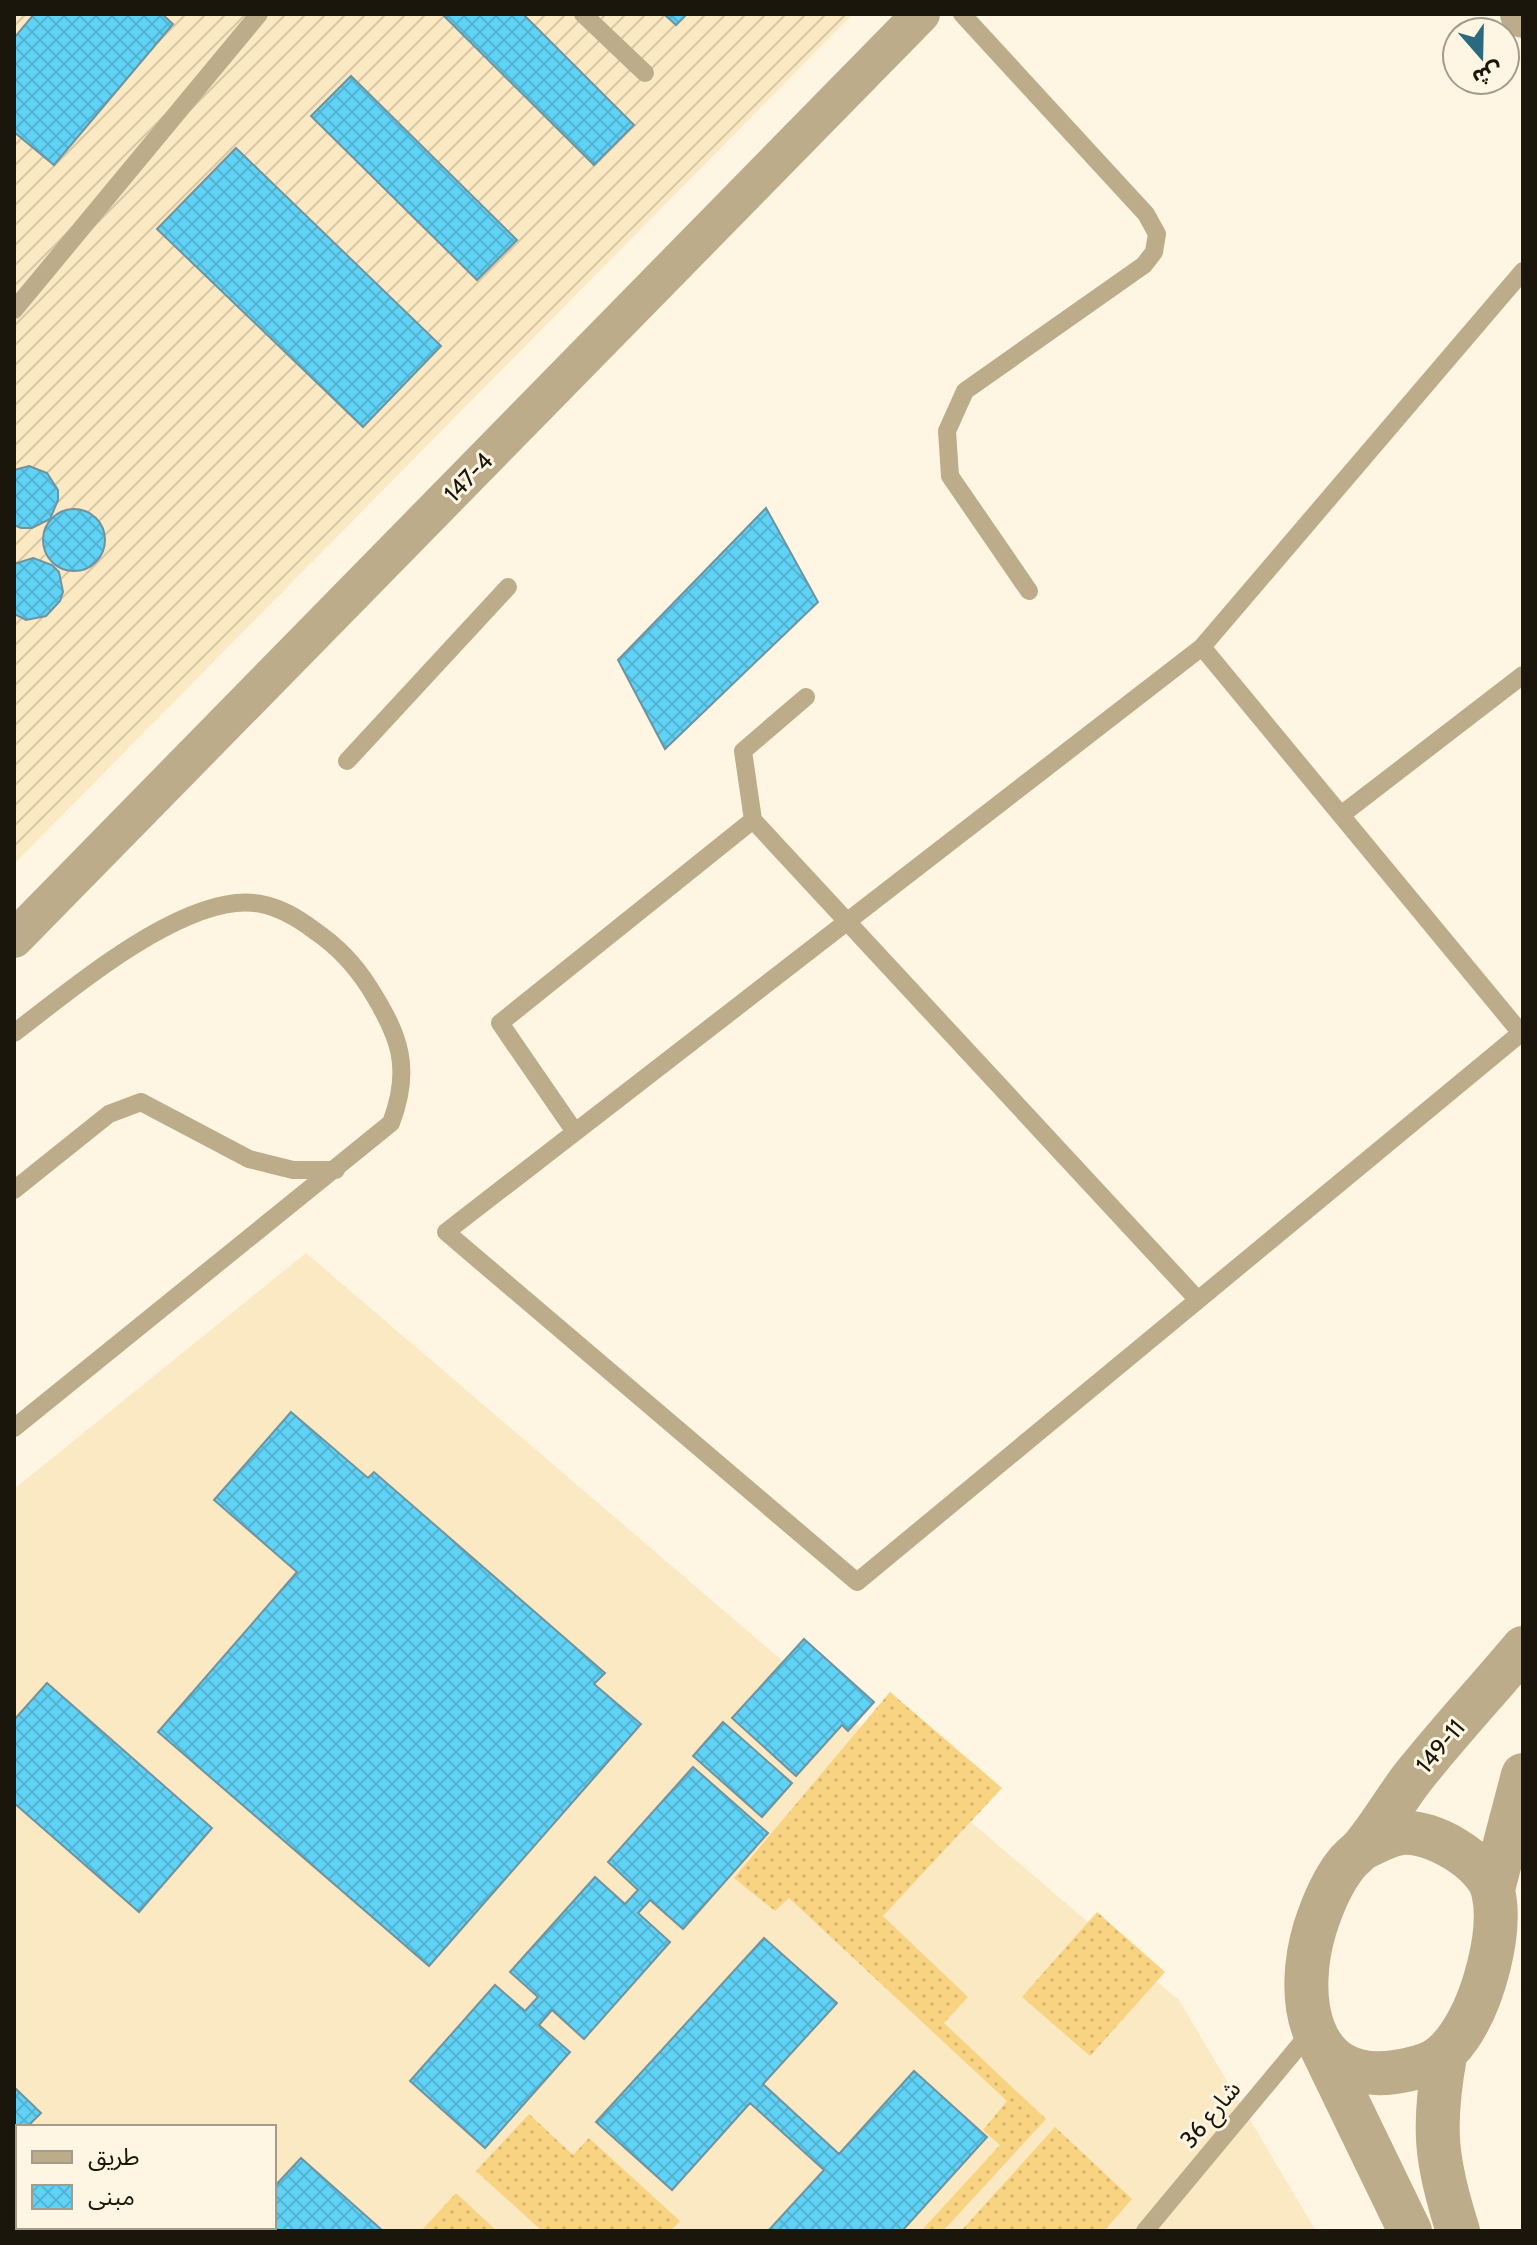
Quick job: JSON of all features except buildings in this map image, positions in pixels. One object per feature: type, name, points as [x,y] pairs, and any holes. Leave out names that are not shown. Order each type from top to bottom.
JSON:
[{"type":"street","name":"147-4","points":[[14,939],[921,14]]},
{"type":"street","name":"149-11","points":[[1363,1848],[1413,1777],[1523,1648]]},
{"type":"street","points":[[1458,2231],[1436,2153],[1437,2100],[1445,2056],[1470,2021],[1485,1976],[1494,1940],[1493,1889],[1523,1775]]},
{"type":"street","points":[[1410,2231],[1318,2039],[1306,1979],[1314,1930],[1323,1906],[1347,1863],[1363,1848],[1400,1832],[1429,1835],[1473,1864],[1493,1889]]},
{"type":"street","points":[[1318,2039],[1340,2064],[1361,2072],[1416,2069],[1445,2056]]},
{"type":"lane","points":[[14,310],[259,14]]},
{"type":"lane","points":[[583,14],[645,73]]},
{"type":"lane","points":[[962,14],[1146,214],[1157,234],[1154,252],[1144,265],[965,391],[947,431],[950,476],[1029,591]]},
{"type":"lane","points":[[1202,647],[1521,1033],[857,1582],[446,1232],[1202,647],[1523,271]]},
{"type":"lane","points":[[347,761],[508,587]]},
{"type":"lane","points":[[1341,815],[1523,675]]},
{"type":"lane","points":[[806,697],[743,751],[753,820],[1198,1300]]},
{"type":"lane","points":[[575,1132],[500,1023],[753,820]]},
{"type":"lane","points":[[14,1033],[124,951],[209,909],[259,903],[295,916],[329,941],[358,970],[398,1041],[403,1075],[391,1123],[14,1428]]},
{"type":"lane","points":[[14,1190],[109,1114],[141,1102],[249,1159],[293,1170],[336,1170]]},
{"type":"lane","name":"شارع 36","points":[[1145,2231],[1318,2039]]},
{"type":"shaded area","points":[[14,14],[853,14],[14,864]]},
{"type":"shaded area","points":[[306,1253],[1179,2000],[1316,2231],[14,2231],[14,1489]]},
{"type":"shaded area","points":[[890,1692],[1002,1788],[883,1916],[968,1997],[944,2023],[1046,2119],[943,2231],[921,2231],[1000,2145],[983,2130],[1007,2101],[789,1898],[775,1911],[734,1878]]},
{"type":"shaded area","points":[[1097,1912],[1165,1972],[1090,2056],[1022,1997]]},
{"type":"shaded area","points":[[529,2114],[573,2155],[589,2138],[680,2221],[670,2231],[542,2231],[476,2171]]},
{"type":"shaded area","points":[[1055,2127],[1132,2199],[1104,2231],[961,2231]]},
{"type":"shaded area","points":[[456,2193],[497,2231],[421,2231]]}]
